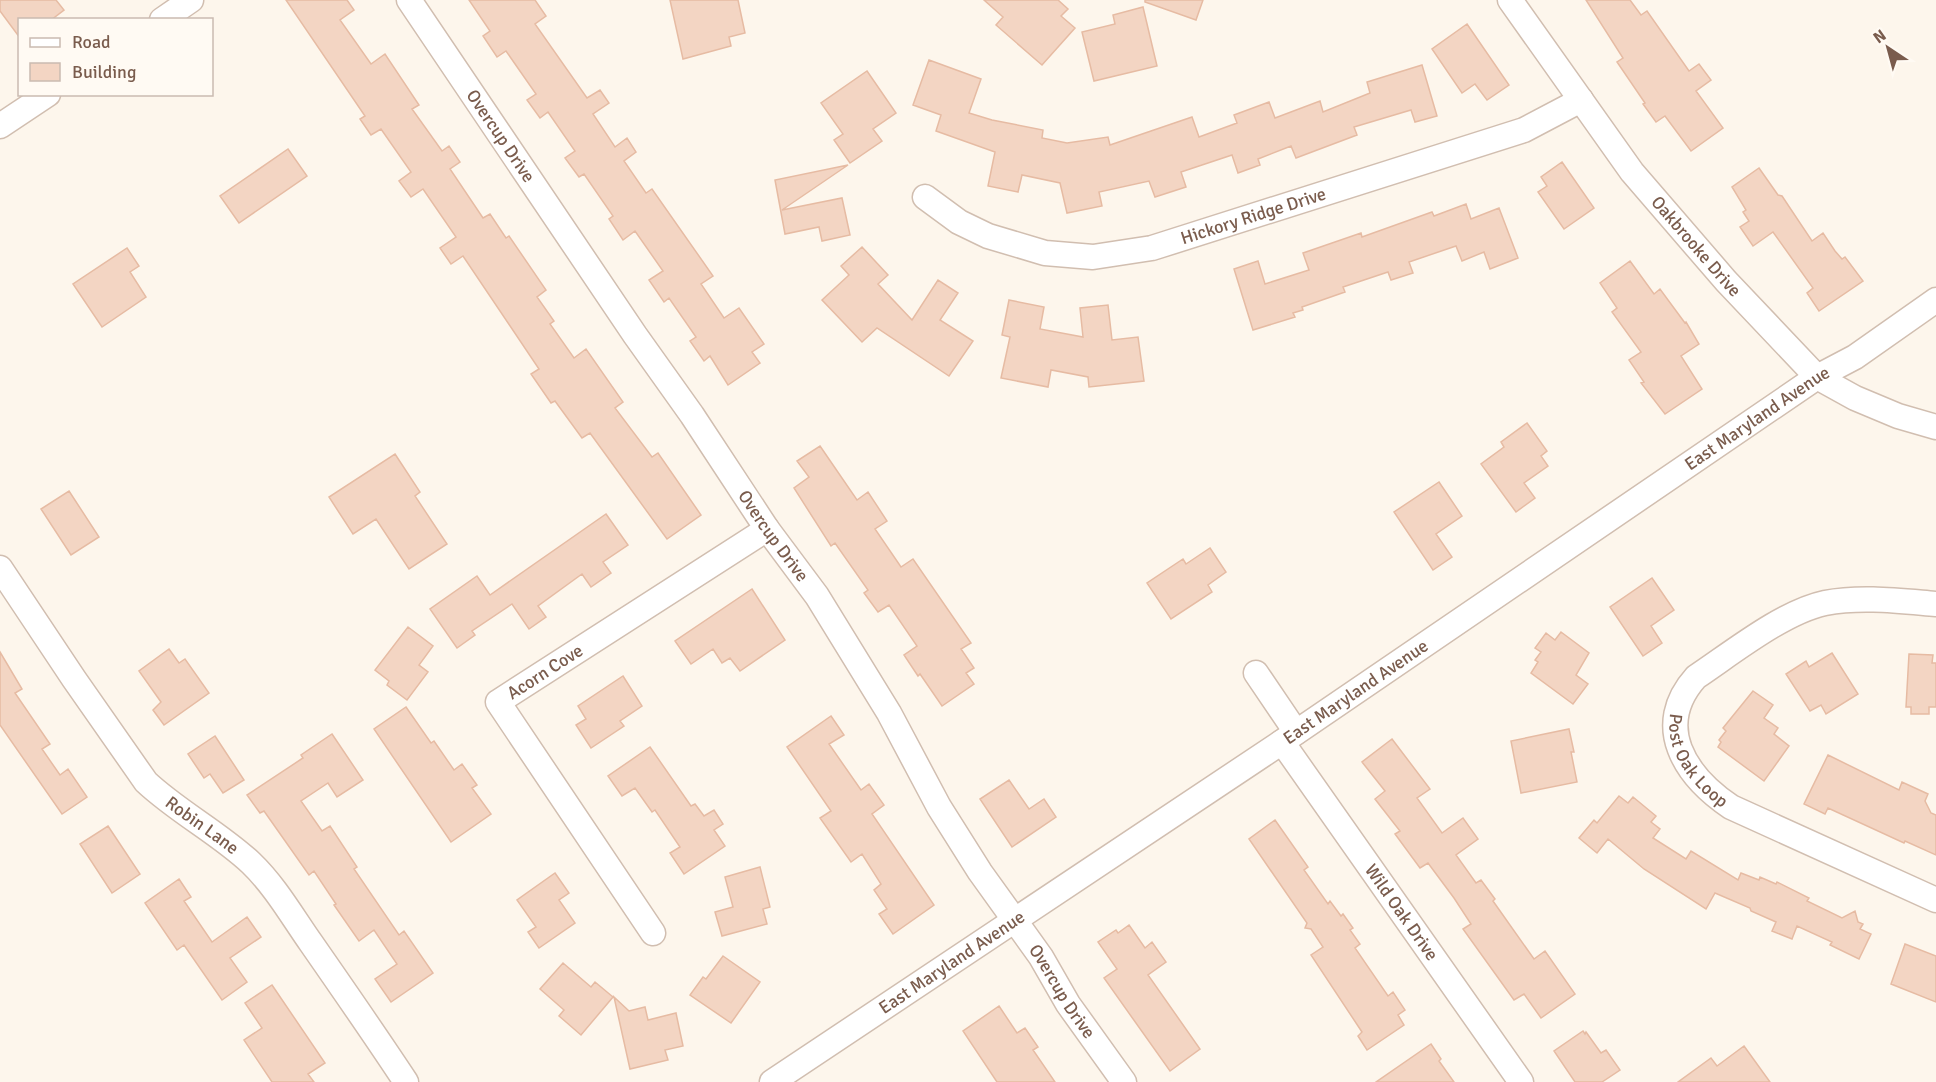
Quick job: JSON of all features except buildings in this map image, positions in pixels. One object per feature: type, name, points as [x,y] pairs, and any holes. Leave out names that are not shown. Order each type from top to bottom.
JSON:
[{"type":"street","points":[[165,18],[191,0]]},
{"type":"street","name":"Overcup Drive","points":[[408,0],[635,335],[692,415],[767,529],[817,596],[889,713],[939,807],[980,872],[1041,957],[1068,1004],[1124,1082]]},
{"type":"street","name":"Oakbrooke Drive","points":[[1510,0],[1632,172],[1726,281],[1817,377],[1887,412],[1936,427]]},
{"type":"street","points":[[0,126],[45,96]]},
{"type":"street","name":"Hickory Ridge Drive","points":[[925,197],[958,222],[988,236],[1045,253],[1093,257],[1152,248],[1524,130],[1581,100]]},
{"type":"street","name":"East Maryland Avenue","points":[[772,1082],[1289,737],[1817,377],[1855,357],[1936,300]]},
{"type":"street","name":"Acorn Cove","points":[[652,933],[498,702],[767,529]]},
{"type":"street","name":"Robin Lane","points":[[0,568],[146,782],[250,862],[262,875],[291,913],[406,1082]]},
{"type":"street","name":"Post Oak Loop","points":[[1936,604],[1877,599],[1825,603],[1790,615],[1696,677],[1678,704],[1674,723],[1678,745],[1691,770],[1716,797],[1731,807],[1936,900]]},
{"type":"street","name":"Wild Oak Drive","points":[[1256,674],[1289,737],[1521,1082]]}]
